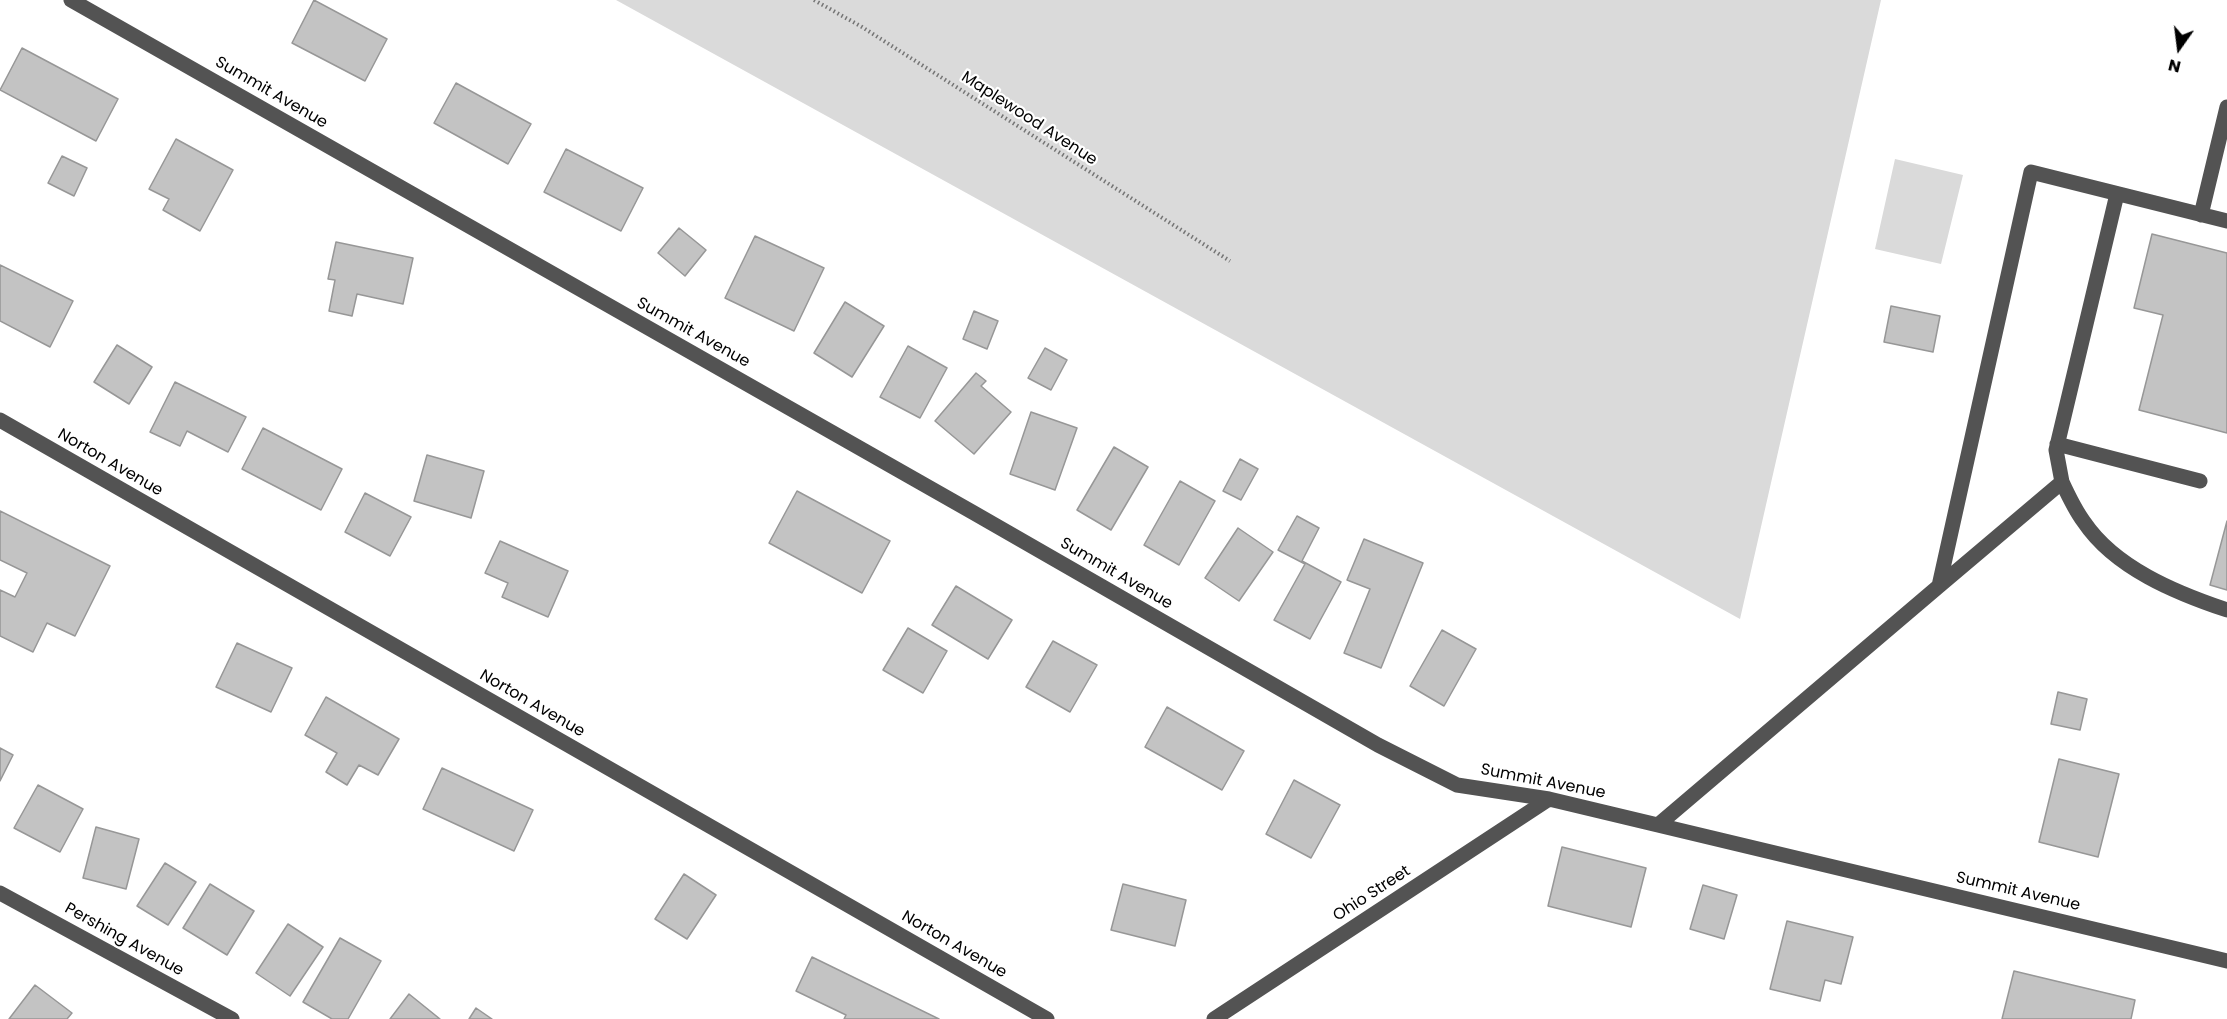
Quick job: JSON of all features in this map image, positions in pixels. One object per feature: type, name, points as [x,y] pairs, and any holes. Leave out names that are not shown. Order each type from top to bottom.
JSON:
[{"type":"street","name":"Summit Avenue","points":[[71,0],[1378,745],[1457,785],[1549,799],[2227,961]]},
{"type":"street","points":[[2200,215],[2227,107]]},
{"type":"street","points":[[1939,586],[2031,172],[2227,221]]},
{"type":"street","points":[[2117,194],[2057,444],[2062,482],[2084,524],[2115,556],[2150,578],[2200,601],[2227,610]]},
{"type":"street","name":"Norton Avenue","points":[[0,420],[1047,1019]]},
{"type":"street","points":[[2057,444],[2200,481]]},
{"type":"street","points":[[1658,825],[2062,482]]},
{"type":"street","name":"Ohio Street","points":[[1214,1019],[1549,799]]},
{"type":"street","name":"Pershing Avenue","points":[[0,893],[231,1019]]},
{"type":"path","name":"Maplewood Avenue","points":[[814,0],[862,27],[1230,261]]},
{"type":"shaded area","points":[[616,0],[1881,0],[1740,619]]},
{"type":"shaded area","points":[[1895,159],[1963,175],[1941,264],[1875,249]]},
{"type":"building","points":[[314,0],[387,39],[365,81],[292,43]]},
{"type":"building","points":[[22,48],[118,99],[96,141],[0,90]]},
{"type":"building","points":[[456,83],[531,124],[508,164],[434,123]]},
{"type":"building","points":[[176,139],[233,170],[200,231],[163,210],[169,199],[149,189]]},
{"type":"building","points":[[566,149],[643,188],[621,231],[544,192]]},
{"type":"building","points":[[62,156],[87,168],[74,196],[48,183]]},
{"type":"building","points":[[679,228],[706,250],[685,276],[658,253]]},
{"type":"building","points":[[2152,234],[2227,253],[2227,433],[2139,410],[2163,315],[2134,308]]},
{"type":"building","points":[[755,236],[824,268],[794,331],[725,298]]},
{"type":"building","points":[[336,242],[413,258],[403,304],[357,294],[352,316],[329,311],[335,280],[328,279]]},
{"type":"building","points":[[0,265],[73,301],[50,347],[0,321]]},
{"type":"building","points":[[845,302],[884,326],[852,377],[814,353]]},
{"type":"building","points":[[1891,306],[1940,316],[1933,352],[1884,342]]},
{"type":"building","points":[[974,311],[998,321],[987,349],[963,339]]},
{"type":"building","points":[[117,345],[152,367],[129,404],[94,382]]},
{"type":"building","points":[[908,346],[947,368],[920,418],[880,397]]},
{"type":"building","points":[[1045,348],[1067,360],[1051,390],[1028,378]]},
{"type":"building","points":[[976,373],[986,381],[981,386],[1011,412],[974,454],[935,421]]},
{"type":"building","points":[[175,382],[246,417],[228,452],[187,431],[180,446],[150,432]]},
{"type":"building","points":[[1031,412],[1077,428],[1055,490],[1010,474]]},
{"type":"building","points":[[263,428],[342,469],[321,510],[242,469]]},
{"type":"building","points":[[1114,447],[1148,467],[1111,530],[1077,510]]},
{"type":"building","points":[[427,455],[484,471],[471,518],[414,501]]},
{"type":"building","points":[[1240,459],[1258,469],[1241,500],[1223,491]]},
{"type":"building","points":[[1180,481],[1215,501],[1179,565],[1144,545]]},
{"type":"building","points":[[797,491],[890,541],[862,593],[769,543]]},
{"type":"building","points":[[365,493],[411,517],[390,556],[345,532]]},
{"type":"building","points":[[0,511],[110,566],[75,636],[47,623],[33,652],[0,636],[0,590],[15,597],[27,573],[0,560]]},
{"type":"building","points":[[1297,516],[1319,528],[1302,561],[1341,582],[1310,639],[1274,620],[1305,564],[1278,550]]},
{"type":"building","points":[[2227,521],[2227,590],[2210,585]]},
{"type":"building","points":[[1238,528],[1273,552],[1239,601],[1205,578]]},
{"type":"building","points":[[1364,539],[1423,563],[1381,668],[1344,653],[1370,589],[1347,580]]},
{"type":"building","points":[[500,541],[568,571],[548,617],[502,597],[508,583],[485,573]]},
{"type":"building","points":[[956,586],[1012,620],[988,659],[932,625]]},
{"type":"building","points":[[908,628],[947,651],[923,693],[883,670]]},
{"type":"building","points":[[1442,630],[1476,649],[1444,706],[1410,686]]},
{"type":"building","points":[[1053,641],[1097,665],[1070,712],[1026,687]]},
{"type":"building","points":[[237,643],[292,668],[271,712],[216,687]]},
{"type":"building","points":[[2058,692],[2087,699],[2080,730],[2051,724]]},
{"type":"building","points":[[326,697],[399,739],[378,775],[359,765],[347,785],[326,772],[337,753],[305,735]]},
{"type":"building","points":[[1167,707],[1244,751],[1222,790],[1145,747]]},
{"type":"building","points":[[0,748],[13,755],[0,781]]},
{"type":"building","points":[[2059,759],[2119,774],[2098,857],[2039,842]]},
{"type":"building","points":[[442,768],[533,810],[514,851],[423,809]]},
{"type":"building","points":[[1294,780],[1340,805],[1311,858],[1266,834]]},
{"type":"building","points":[[38,785],[83,809],[60,852],[14,828]]},
{"type":"building","points":[[96,827],[139,839],[126,889],[83,878]]},
{"type":"building","points":[[1562,847],[1646,868],[1631,927],[1548,906]]},
{"type":"building","points":[[165,863],[196,882],[168,925],[137,906]]},
{"type":"building","points":[[684,874],[716,895],[687,939],[655,919]]},
{"type":"building","points":[[210,884],[254,911],[227,955],[183,928]]},
{"type":"building","points":[[1123,884],[1186,900],[1175,946],[1111,930]]},
{"type":"building","points":[[1703,885],[1737,895],[1724,939],[1690,929]]},
{"type":"building","points":[[1787,921],[1853,937],[1841,984],[1825,980],[1820,1001],[1770,989]]},
{"type":"building","points":[[288,924],[323,947],[290,996],[256,973]]},
{"type":"building","points":[[340,938],[381,961],[348,1019],[332,1019],[303,1002]]},
{"type":"building","points":[[812,957],[939,1019],[844,1019],[846,1015],[796,991]]},
{"type":"building","points":[[2014,971],[2135,1000],[2131,1019],[2002,1019]]},
{"type":"building","points":[[35,985],[72,1013],[67,1019],[9,1019]]},
{"type":"building","points":[[409,994],[440,1019],[390,1019]]},
{"type":"building","points":[[476,1008],[492,1019],[469,1019]]}]
